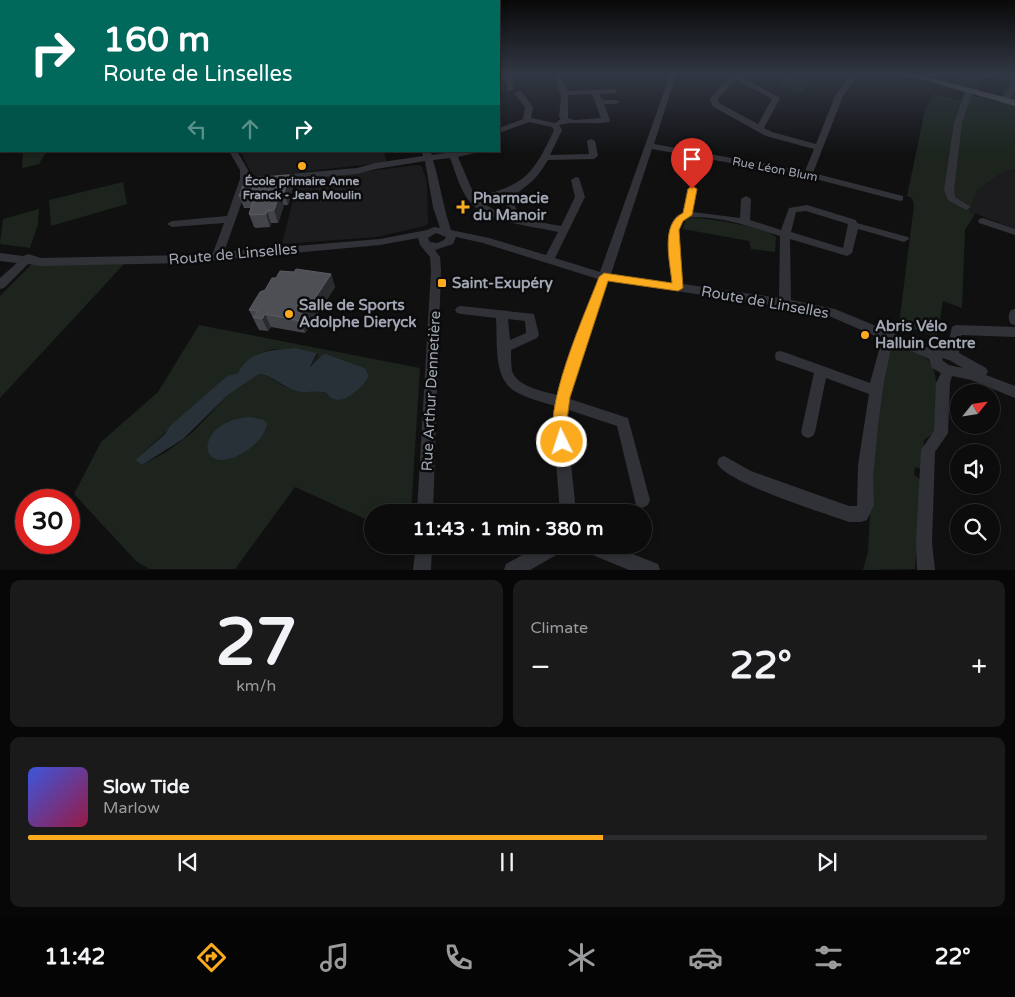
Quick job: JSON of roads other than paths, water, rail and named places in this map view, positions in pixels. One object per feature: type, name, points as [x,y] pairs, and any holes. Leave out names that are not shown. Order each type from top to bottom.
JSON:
[{"type":"street","points":[[524,102],[529,107],[526,118],[528,120]]},
{"type":"street","points":[[564,102],[563,117],[565,120]]},
{"type":"street","points":[[500,131],[528,120],[555,125],[565,120],[574,122],[606,120],[599,102],[616,102]]},
{"type":"street","points":[[567,504],[560,425],[562,402],[665,102]]},
{"type":"street","points":[[714,102],[759,129],[777,137],[818,148]]},
{"type":"street","points":[[759,129],[775,102]]},
{"type":"street","points":[[808,174],[837,102]]},
{"type":"street","points":[[965,102],[958,123],[948,190],[952,199],[966,207]]},
{"type":"street","points":[[525,221],[515,214],[511,208],[513,195],[520,186],[537,173],[558,130],[555,125]]},
{"type":"street","points":[[545,158],[594,156],[590,141]]},
{"type":"street","name":"Rue Léon Blum","points":[[650,146],[808,174],[900,198]]},
{"type":"street","points":[[234,152],[244,171],[254,180],[348,172],[427,155],[453,156],[474,152]]},
{"type":"street","points":[[426,239],[436,248],[446,245],[451,238],[438,207],[427,155]]},
{"type":"street","points":[[453,156],[474,200],[492,213],[564,230]]},
{"type":"street","points":[[217,256],[231,219],[254,180]]},
{"type":"street","points":[[549,260],[580,197],[576,180]]},
{"type":"street","points":[[474,200],[503,193],[520,186]]},
{"type":"street","points":[[687,215],[692,189]]},
{"type":"street","points":[[745,222],[746,199]]},
{"type":"street","points":[[426,239],[435,222],[438,207]]},
{"type":"street","points":[[785,303],[785,234],[791,211],[799,208],[846,219],[854,225],[904,239]]},
{"type":"street","points":[[678,288],[674,230],[678,219],[687,215],[745,222],[847,253],[854,225]]},
{"type":"street","points":[[172,224],[231,219]]},
{"type":"street","points":[[983,221],[1015,232]]},
{"type":"street","points":[[426,239],[437,229],[447,231]]},
{"type":"street","name":"Route de Linselles","points":[[447,231],[501,245],[604,277],[785,303],[836,314],[935,356],[937,364],[955,365]]},
{"type":"street","name":"Route de Linselles","points":[[0,257],[151,260],[426,239]]},
{"type":"street","name":"Rue Arthur Dennetière","points":[[425,504],[436,270],[434,255],[426,239]]},
{"type":"street","name":"Route de Linselles","points":[[446,245],[468,241],[501,245]]},
{"type":"street","name":"Rue Arthur Dennetière","points":[[436,270],[441,253],[446,245]]},
{"type":"street","name":"Route de Linselles","points":[[0,252],[27,258]]},
{"type":"street","points":[[0,285],[27,258]]},
{"type":"street","points":[[461,310],[530,317],[533,335],[504,348]]},
{"type":"street","points":[[1015,313],[1015,321]]},
{"type":"street","points":[[502,314],[507,374],[514,384],[524,391],[623,422],[642,500]]},
{"type":"street","points":[[926,570],[924,543],[929,446],[941,433],[943,383],[955,365],[954,332],[959,330],[1015,332]]},
{"type":"street","points":[[724,463],[746,477],[849,514],[861,514],[865,508],[867,490],[865,478],[884,345],[890,336]]},
{"type":"street","points":[[780,356],[877,390]]},
{"type":"street","points":[[955,365],[1015,386]]},
{"type":"street","points":[[955,365],[972,375],[1015,392]]},
{"type":"street","points":[[808,432],[821,370]]},
{"type":"street","points":[[422,570],[423,554]]},
{"type":"street","points":[[512,570],[541,554]]},
{"type":"street","points":[[612,554],[652,570]]},
{"type":"place","name":"École primaire Anne Franck - Jean Moulin","points":[[302,166]]},
{"type":"place","name":"Pharmacie du Manoir","points":[[463,207]]},
{"type":"place","name":"Saint-Exupéry","points":[[442,283]]},
{"type":"place","name":"Salle de Sports Adolphe Dieryck","points":[[289,314]]},
{"type":"place","name":"Abris Vélo Halluin Centre","points":[[865,335]]}]
